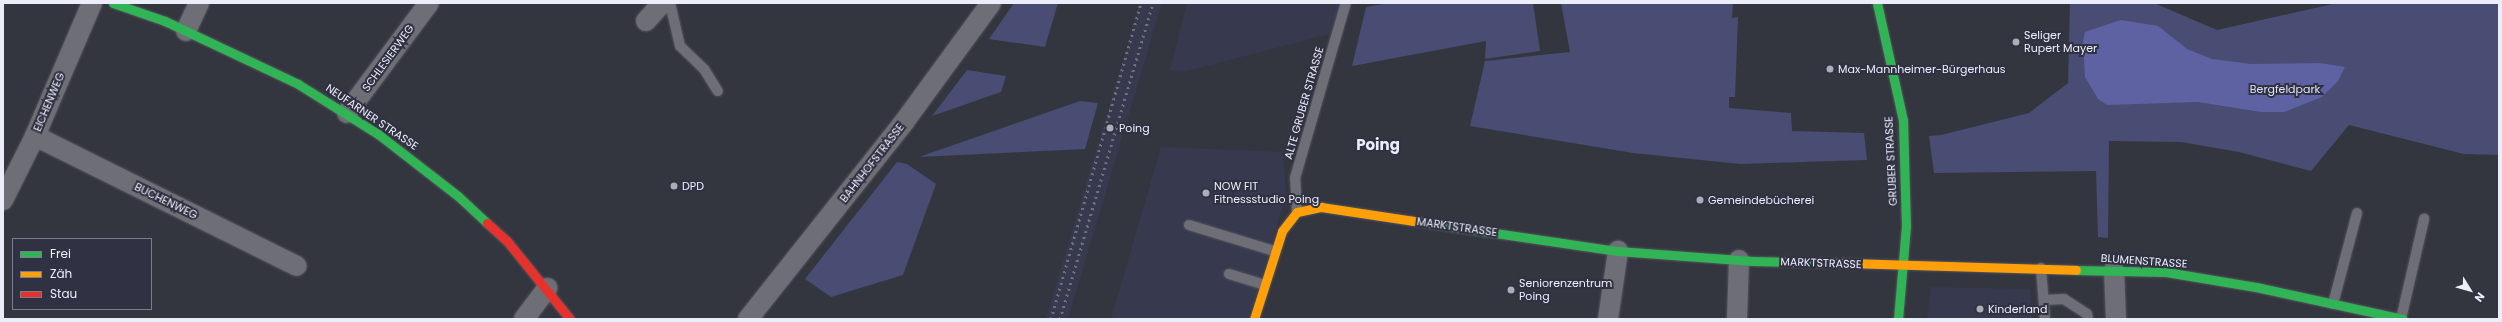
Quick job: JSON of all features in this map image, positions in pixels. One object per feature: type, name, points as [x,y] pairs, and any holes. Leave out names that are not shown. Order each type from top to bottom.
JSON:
[{"type":"street","name":"EICHENWEG","points":[[3,200],[35,136],[92,3]]},
{"type":"street","name":"NEUFARNER STRASSE","points":[[112,3],[186,31],[298,84],[348,113],[458,196],[507,241],[570,319]]},
{"type":"street","points":[[186,31],[199,3]]},
{"type":"street","name":"SCHLESIERWEG","points":[[348,113],[429,3]]},
{"type":"street","points":[[646,21],[662,3]]},
{"type":"street","name":"BAHNHOFSTRASSE","points":[[748,319],[904,122],[991,3]]},
{"type":"street","name":"GRUBER STRASSE","points":[[1877,3],[1903,120],[1906,226],[1898,319]]},
{"type":"street","name":"BUCHENWEG","points":[[35,136],[297,266]]},
{"type":"street","name":"MARKTSTRASSE","points":[[1297,212],[1321,207],[1618,251],[1739,260],[1903,264]]},
{"type":"street","points":[[1254,319],[1274,251],[1282,231],[1297,212]]},
{"type":"street","points":[[1608,319],[1618,251]]},
{"type":"street","points":[[1737,319],[1739,260]]},
{"type":"street","name":"BLUMENSTRASSE","points":[[1903,264],[2166,272],[2333,304],[2402,319]]},
{"type":"street","points":[[2114,270],[2116,319]]},
{"type":"street","points":[[524,319],[546,288]]},
{"type":"lane","points":[[670,3],[680,46],[704,69],[718,91]]},
{"type":"lane","name":"ALTE GRUBER STRASSE","points":[[1297,212],[1294,178],[1346,3]]},
{"type":"lane","points":[[2333,304],[2357,213]]},
{"type":"lane","points":[[2402,319],[2424,220]]},
{"type":"lane","points":[[1189,225],[1274,251]]},
{"type":"lane","points":[[2041,268],[2045,300],[2045,319]]},
{"type":"lane","points":[[1229,274],[1264,285]]},
{"type":"lane","points":[[2045,300],[2064,299],[2087,314],[2088,319]]},
{"type":"shaded area","points":[[1140,3],[1162,3],[1068,319],[1046,319]]},
{"type":"shaded area","points":[[1187,3],[1342,3],[1330,34],[1183,72],[1170,70]]},
{"type":"shaded area","points":[[2121,20],[2158,26],[2187,49],[2212,59],[2251,64],[2320,63],[2345,67],[2338,81],[2322,97],[2284,112],[2261,112],[2198,102],[2107,105],[2098,99],[2085,77],[2083,41],[2085,32]]},
{"type":"shaded area","points":[[1161,147],[1283,152],[1286,195],[1249,319],[1111,319]]},
{"type":"shaded area","name":"Kinderland","points":[[1931,287],[2030,289],[2032,319],[1927,319]]},
{"type":"green space","points":[[1014,3],[1058,3],[1045,47],[989,39]]},
{"type":"green space","points":[[1389,3],[1533,3],[1540,51],[1485,59],[1486,41],[1352,66],[1366,7]]},
{"type":"green space","points":[[1561,3],[1733,3],[1732,18],[1738,17],[1735,97],[1729,97],[1729,108],[1791,113],[1792,131],[1864,133],[1867,160],[1740,164],[1633,153],[1470,126],[1485,61],[1570,52]]},
{"type":"green space","name":"Bergfeldpark","points":[[2070,3],[2154,3],[2217,30],[2337,3],[2499,3],[2499,155],[2464,154],[2349,125],[2311,171],[2239,152],[2181,142],[2109,141],[2108,238],[2098,237],[2096,171],[1934,173],[1929,136],[1941,135],[2029,113],[2068,83]]},
{"type":"green space","points":[[967,70],[1006,76],[1001,92],[932,116]]},
{"type":"green space","points":[[1080,101],[1098,103],[1085,149],[919,157]]},
{"type":"green space","points":[[897,162],[907,164],[936,184],[903,275],[831,297],[805,279]]},
{"type":"railway","points":[[1051,319],[1141,3]]},
{"type":"railway","points":[[1060,319],[1153,3]]},
{"type":"traffic: fast","points":[[113,3],[165,21],[298,84],[378,134],[458,196],[487,223]]},
{"type":"traffic: fast","points":[[1877,3],[1903,120],[1906,226],[1898,319]]},
{"type":"traffic: fast","points":[[1414,221],[1618,251],[1753,261],[1844,263]]},
{"type":"traffic: fast","points":[[2076,270],[2166,272],[2256,287],[2403,319]]},
{"type":"traffic: slow","points":[[1254,319],[1282,231],[1297,212],[1321,207],[1414,221]]},
{"type":"traffic: slow","points":[[1844,263],[2076,270]]},
{"type":"traffic: jam","points":[[487,223],[507,241],[570,319]]},
{"type":"place","name":"Seliger Rupert Mayer","points":[[2016,42]]},
{"type":"place","name":"Max-Mannheimer-Bürgerhaus","points":[[1830,69]]},
{"type":"place","name":"Poing","points":[[1110,128]]},
{"type":"place","name":"DPD","points":[[674,186]]},
{"type":"place","name":"NOW FIT Fitnessstudio Poing","points":[[1206,193]]},
{"type":"place","name":"Gemeindebücherei","points":[[1700,200]]},
{"type":"place","name":"Seniorenzentrum Poing","points":[[1511,290]]},
{"type":"place","name":"Kinderland","points":[[1980,309]]},
{"type":"district","name":"Poing","points":[[1378,145]]}]
